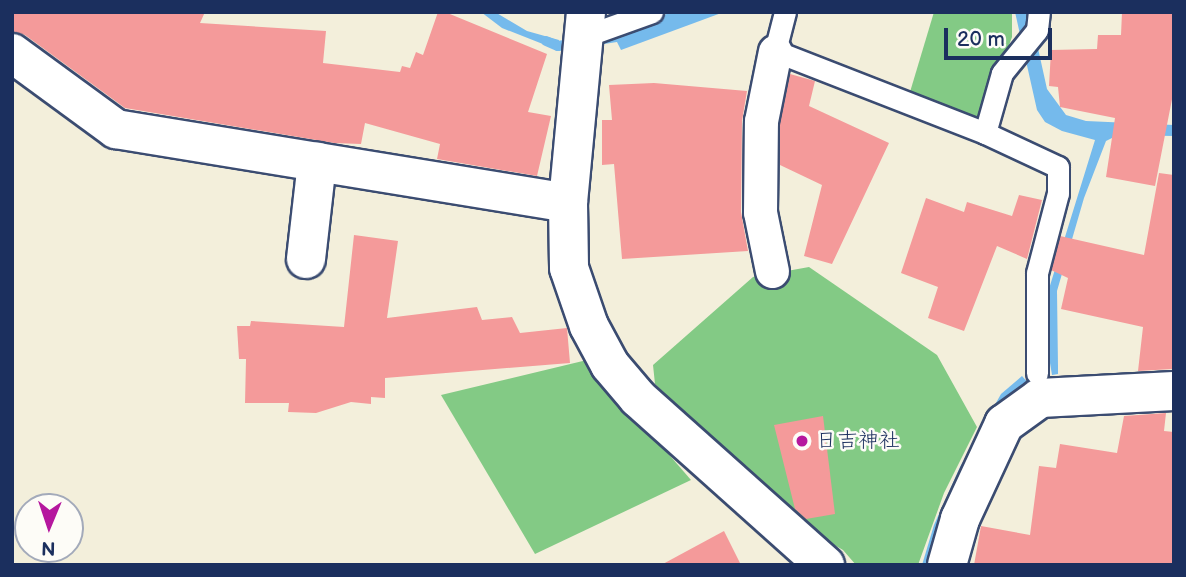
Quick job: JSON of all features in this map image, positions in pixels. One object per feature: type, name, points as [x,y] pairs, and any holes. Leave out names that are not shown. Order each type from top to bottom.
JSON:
[{"type":"street","points":[[585,33],[568,204],[569,268],[589,326],[610,365],[638,398],[825,565]]},
{"type":"street","points":[[772,271],[760,212],[761,121],[775,51]]},
{"type":"street","points":[[12,53],[116,129],[568,204]]},
{"type":"street","points":[[306,259],[317,162]]},
{"type":"street","points":[[947,565],[960,519],[1004,424],[1039,387],[1174,391]]},
{"type":"lane","points":[[585,33],[652,12]]},
{"type":"lane","points":[[785,12],[775,51],[985,133],[1058,167],[1058,193],[1037,272],[1039,387]]},
{"type":"lane","points":[[985,133],[1002,73],[1038,21]]},
{"type":"green space","points":[[934,12],[1012,12],[1012,37],[981,121],[910,92]]},
{"type":"green space","points":[[809,267],[937,355],[977,427],[944,493],[918,565],[856,565],[843,550],[796,523],[655,384],[653,365],[753,277]]},
{"type":"green space","points":[[587,360],[691,480],[535,554],[441,395]]},
{"type":"water","points":[[481,12],[495,12],[527,31],[559,40],[558,50],[502,28]]},
{"type":"water","points":[[672,12],[724,12],[621,50],[613,34]]},
{"type":"water","points":[[1015,12],[1030,12],[1047,89],[1066,115],[1086,121],[1174,125],[1174,136],[1118,135],[1106,141],[1084,198],[1057,291],[1058,374],[1052,375],[1046,339],[1048,292],[1095,140],[1062,131],[1045,122],[1037,110]]},
{"type":"water","points":[[1022,376],[1029,384],[931,565],[922,565],[934,525],[960,467],[1001,394]]},
{"type":"building","points":[[12,12],[205,12],[200,23],[326,31],[323,63],[400,72],[402,66],[410,68],[416,52],[423,55],[438,12],[445,12],[547,54],[528,112],[551,116],[537,176],[437,159],[440,144],[365,123],[361,144],[334,143],[125,108],[25,35],[12,31]]},
{"type":"building","points":[[1122,12],[1174,12],[1174,89],[1155,186],[1106,177],[1115,118],[1060,107],[1058,87],[1049,86],[1051,50],[1097,49],[1098,35],[1121,35]]},
{"type":"building","points":[[790,74],[815,81],[809,106],[889,143],[832,264],[804,256],[822,185],[780,165],[780,123]]},
{"type":"building","points":[[654,83],[747,91],[742,121],[741,212],[748,251],[622,259],[614,164],[602,165],[602,120],[612,120],[609,85]]},
{"type":"building","points":[[1159,173],[1174,175],[1174,355],[1172,369],[1138,371],[1143,327],[1061,309],[1068,278],[1051,270],[1060,236],[1144,255]]},
{"type":"building","points":[[1019,195],[1042,200],[1027,259],[997,246],[964,331],[928,318],[938,287],[901,273],[926,198],[964,212],[967,202],[1012,216]]},
{"type":"building","points":[[354,235],[398,241],[387,318],[477,307],[482,320],[512,317],[520,333],[567,328],[570,363],[385,378],[385,398],[371,397],[371,404],[351,402],[316,413],[288,412],[289,403],[245,403],[246,359],[239,359],[237,326],[250,326],[251,321],[344,327]]},
{"type":"building","points":[[1166,413],[1164,431],[1174,432],[1174,565],[974,565],[981,526],[1030,535],[1039,466],[1056,468],[1060,444],[1117,453],[1124,416]]},
{"type":"building","points":[[823,416],[835,514],[806,519],[795,509],[774,425]]},
{"type":"building","points":[[724,531],[741,565],[661,565]]},
{"type":"waterway","points":[[546,41],[558,46],[629,35]]},
{"type":"place","name":"日吉神社","points":[[802,441]]}]
